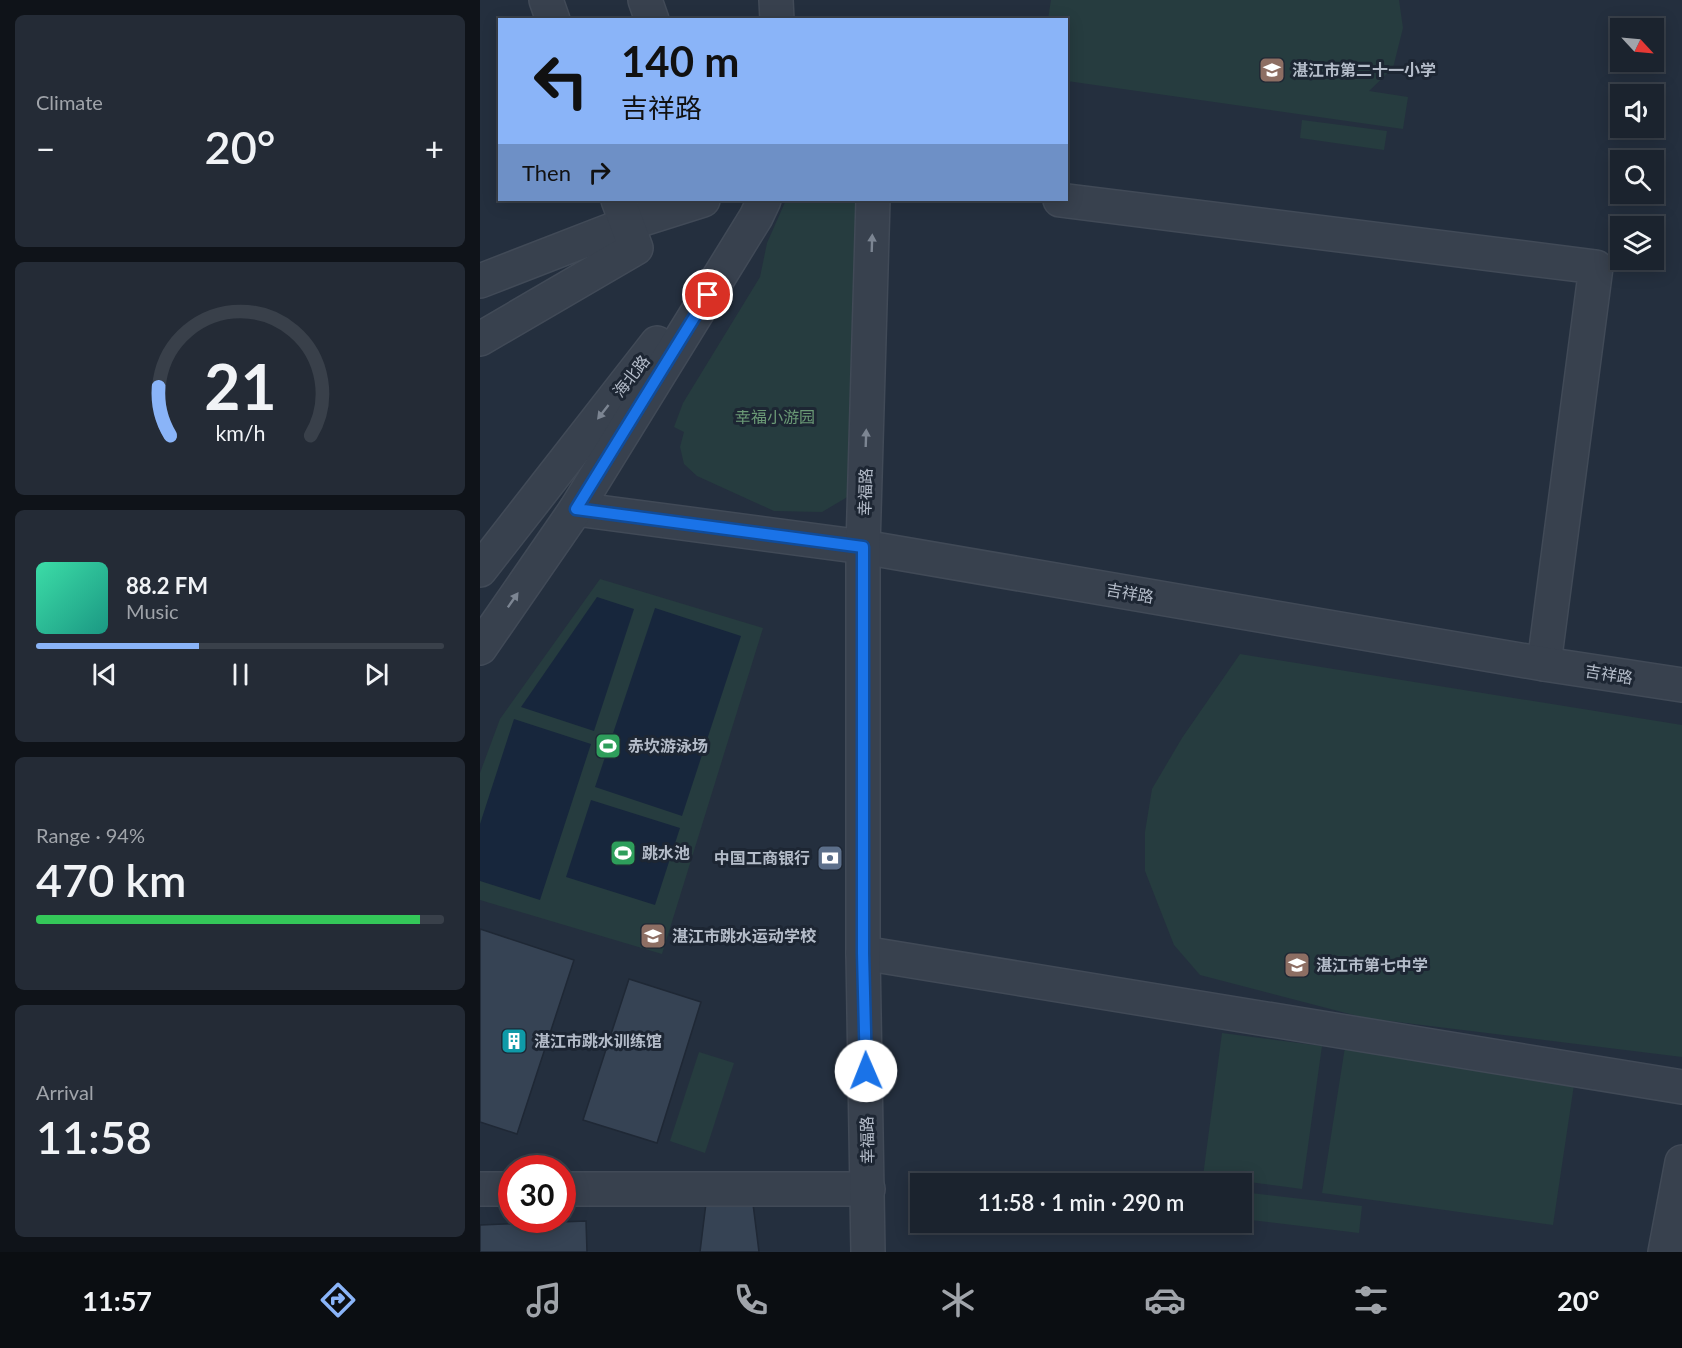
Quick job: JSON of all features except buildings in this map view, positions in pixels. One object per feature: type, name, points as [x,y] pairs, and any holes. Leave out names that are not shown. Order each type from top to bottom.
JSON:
[{"type":"street","points":[[546,0],[552,18]]},
{"type":"street","points":[[645,0],[651,18]]},
{"type":"street","points":[[776,0],[777,18]]},
{"type":"street","points":[[480,282],[622,212],[696,201]]},
{"type":"street","name":"幸福路","points":[[868,1252],[863,953],[863,547],[873,201]]},
{"type":"street","points":[[1068,201],[1596,267],[1544,664]]},
{"type":"street","name":"海北路","points":[[480,648],[576,509],[755,205]]},
{"type":"street","name":"海北路","points":[[480,570],[755,205]]},
{"type":"street","points":[[480,339],[636,248],[622,212]]},
{"type":"street","name":"吉祥路","points":[[576,509],[863,547],[1544,664],[1682,685]]},
{"type":"street","points":[[863,953],[1682,1087]]},
{"type":"street","points":[[1665,1252],[1682,1162]]},
{"type":"street","points":[[480,1189],[498,1189]]},
{"type":"street","points":[[576,1189],[868,1189]]},
{"type":"green space","points":[[1051,0],[1399,0],[1403,28],[1393,68],[1369,91],[1408,97],[1403,129],[1068,81],[1068,18],[1048,18]]},
{"type":"green space","points":[[1302,120],[1387,131],[1384,150],[1300,138]]},
{"type":"green space","name":"幸福小游园","points":[[786,201],[869,201],[861,489],[822,512],[774,511],[697,476],[684,464],[680,447],[684,432],[674,427],[683,403],[760,277],[767,243]]},
{"type":"green space","name":"赤坎游泳场","points":[[600,579],[763,628],[662,954],[480,900],[480,773],[500,719]]},
{"type":"green space","points":[[1240,654],[1682,725],[1682,1057],[1365,1018],[1200,975],[1174,945],[1145,871],[1145,832],[1152,789],[1182,738]]},
{"type":"green space","points":[[1222,1033],[1322,1046],[1302,1189],[1252,1182],[1252,1173],[1203,1173]]},
{"type":"green space","points":[[1345,1047],[1575,1078],[1553,1225],[1322,1193]]},
{"type":"green space","points":[[699,1052],[734,1063],[705,1153],[670,1141]]},
{"type":"green space","points":[[1252,1193],[1362,1206],[1359,1233],[1252,1220]]},
{"type":"water","points":[[597,597],[634,609],[594,731],[521,707]]},
{"type":"water","points":[[655,608],[741,636],[682,816],[595,787]]},
{"type":"water","points":[[514,719],[591,744],[540,900],[480,881],[480,824]]},
{"type":"water","name":"跳水池","points":[[591,800],[680,828],[655,905],[566,877]]},
{"type":"place","name":"湛江市第二十一小学","points":[[1272,70]]},
{"type":"place","name":"赤坎游泳场","points":[[608,746]]},
{"type":"place","name":"跳水池","points":[[623,853]]},
{"type":"place","name":"中国工商银行","points":[[830,858]]},
{"type":"place","name":"湛江市跳水运动学校","points":[[653,936]]},
{"type":"place","name":"湛江市第七中学","points":[[1297,965]]},
{"type":"place","name":"湛江市跳水训练馆","points":[[514,1041]]},
{"type":"route","points":[[708,295],[576,509],[863,547],[863,953],[866,1071]]}]
